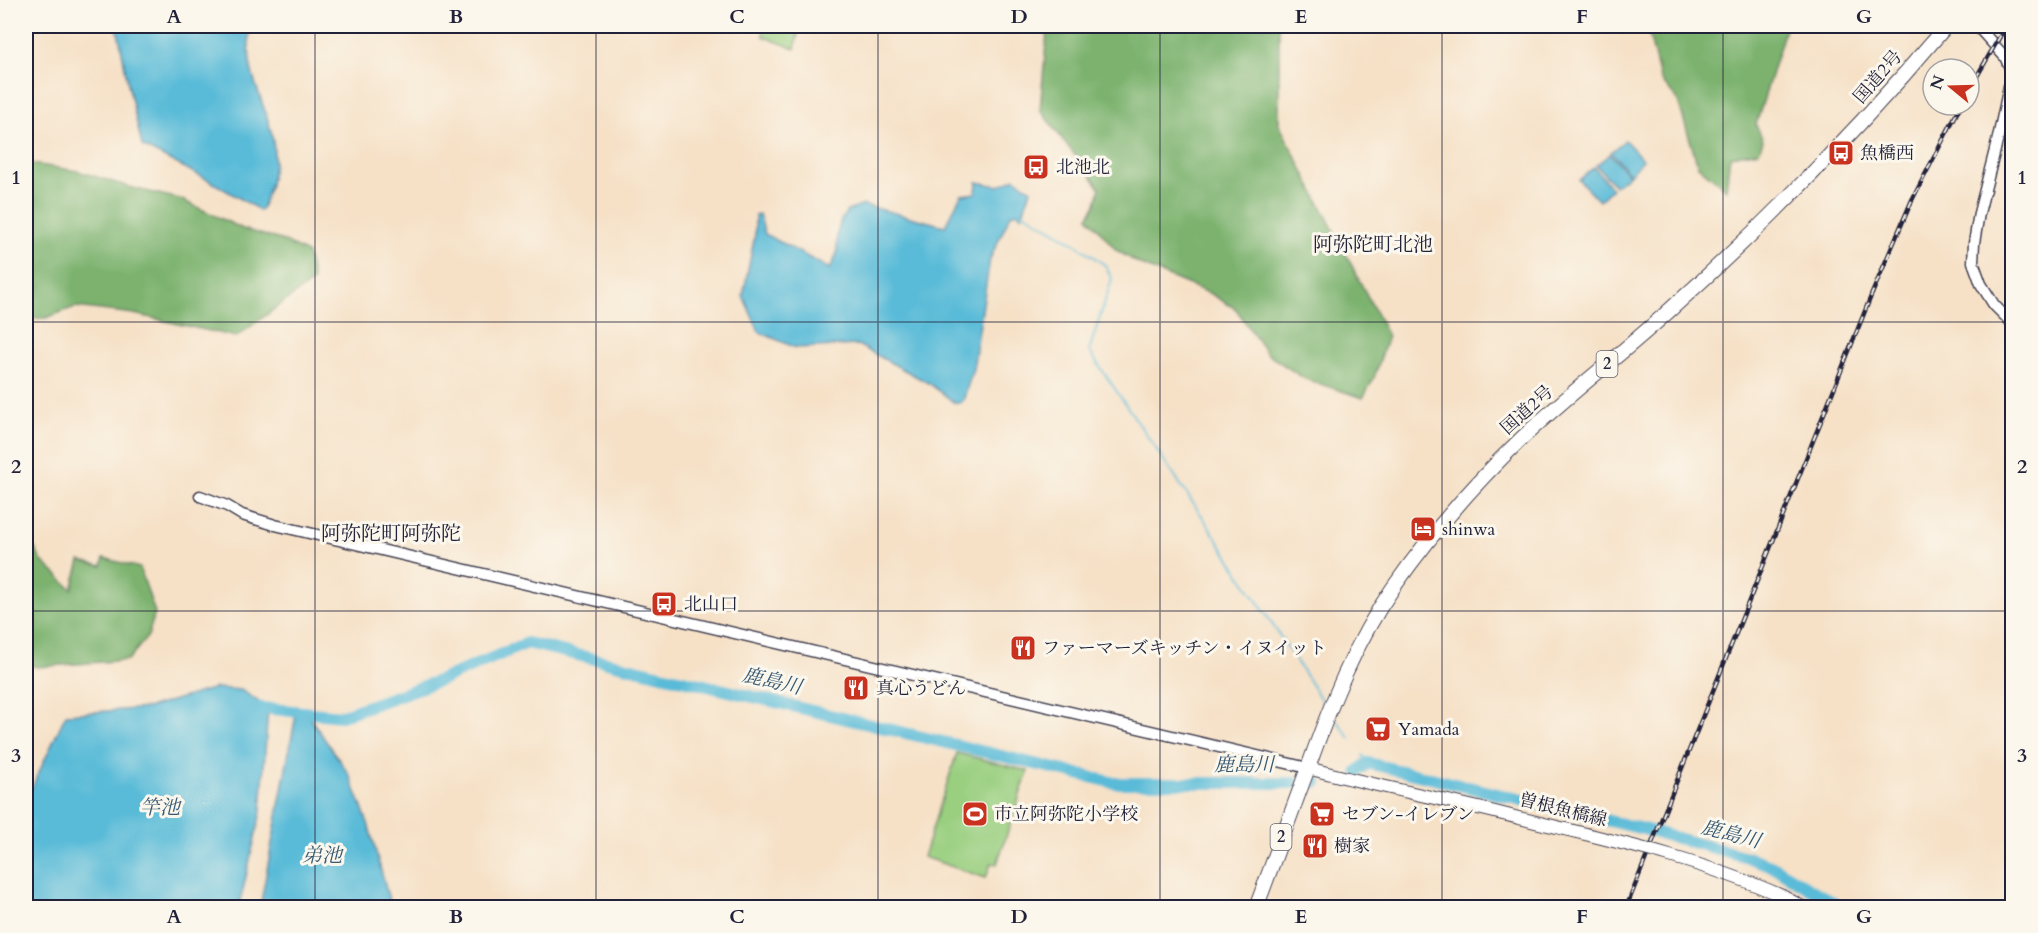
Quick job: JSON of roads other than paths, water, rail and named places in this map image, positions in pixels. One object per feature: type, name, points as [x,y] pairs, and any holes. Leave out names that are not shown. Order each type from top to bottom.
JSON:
[{"type":"highway","name":"国道2号","points":[[1256,908],[1340,683],[1393,587],[1478,482],[1539,422],[1669,311],[1790,198],[1851,135],[1946,26]]},
{"type":"main road","name":"曽根魚橋線","points":[[1308,768],[1447,799],[1695,862],[1745,880],[1804,908]]},
{"type":"street","points":[[1977,26],[2005,57],[2012,72],[1979,213],[1973,262],[1981,284],[1994,305],[2013,323]]},
{"type":"street","points":[[200,496],[242,514],[286,527],[1308,768]]},
{"type":"water","points":[[117,26],[249,26],[251,66],[269,123],[273,144],[272,175],[262,209],[259,210],[212,182],[142,146]]},
{"type":"water","points":[[1625,140],[1643,160],[1630,174],[1611,152]]},
{"type":"water","points":[[1610,154],[1629,175],[1615,186],[1596,165]]},
{"type":"water","points":[[1594,167],[1612,189],[1599,201],[1579,180]]},
{"type":"water","points":[[1015,178],[1031,190],[1022,216],[1016,212],[1011,214],[990,259],[973,369],[963,401],[960,403],[953,402],[930,384],[858,345],[796,348],[759,332],[743,296],[755,234],[755,215],[759,214],[765,234],[830,269],[837,253],[837,234],[841,220],[847,211],[864,205],[945,226],[961,195],[976,193],[977,182],[998,186]]},
{"type":"water","name":"竿池","points":[[215,688],[241,690],[268,708],[261,812],[239,907],[26,907],[26,800],[66,714],[148,708]]},
{"type":"water","name":"弟池","points":[[296,714],[308,715],[349,774],[368,823],[391,907],[260,907]]},
{"type":"waterway","points":[[1022,212],[1105,265],[1112,279],[1089,351],[1202,516],[1324,704]]},
{"type":"waterway","name":"鹿島川","points":[[253,707],[341,716],[441,680],[527,643],[1115,783],[1294,783]]},
{"type":"waterway","points":[[1335,718],[1350,738]]},
{"type":"waterway","points":[[1363,755],[1368,763]]},
{"type":"waterway","name":"鹿島川","points":[[1358,771],[1368,763],[1643,829],[1747,857],[1770,865],[1842,908]]},
{"type":"waterway","name":"鹿島川","points":[[1311,782],[1316,782]]},
{"type":"railway","points":[[1981,69],[2006,26]]},
{"type":"railway","points":[[1626,908],[1871,296],[1912,200],[1955,117]]},
{"type":"place","name":"魚橋西","points":[[1841,153]]},
{"type":"place","name":"北池北","points":[[1036,167]]},
{"type":"place","name":"shinwa","points":[[1423,529]]},
{"type":"place","name":"北山口","points":[[664,604]]},
{"type":"place","name":"ファーマーズキッチン・イヌイット","points":[[1023,648]]},
{"type":"place","name":"真心うどん","points":[[856,688]]},
{"type":"place","name":"Yamada","points":[[1378,729]]},
{"type":"place","name":"市立阿弥陀小学校","points":[[975,814]]},
{"type":"place","name":"セブン-イレブン","points":[[1322,814]]},
{"type":"place","name":"樹家","points":[[1315,846]]},
{"type":"district","name":"阿弥陀町北池","points":[[1373,244]]},
{"type":"district","name":"阿弥陀町阿弥陀","points":[[391,533]]}]
